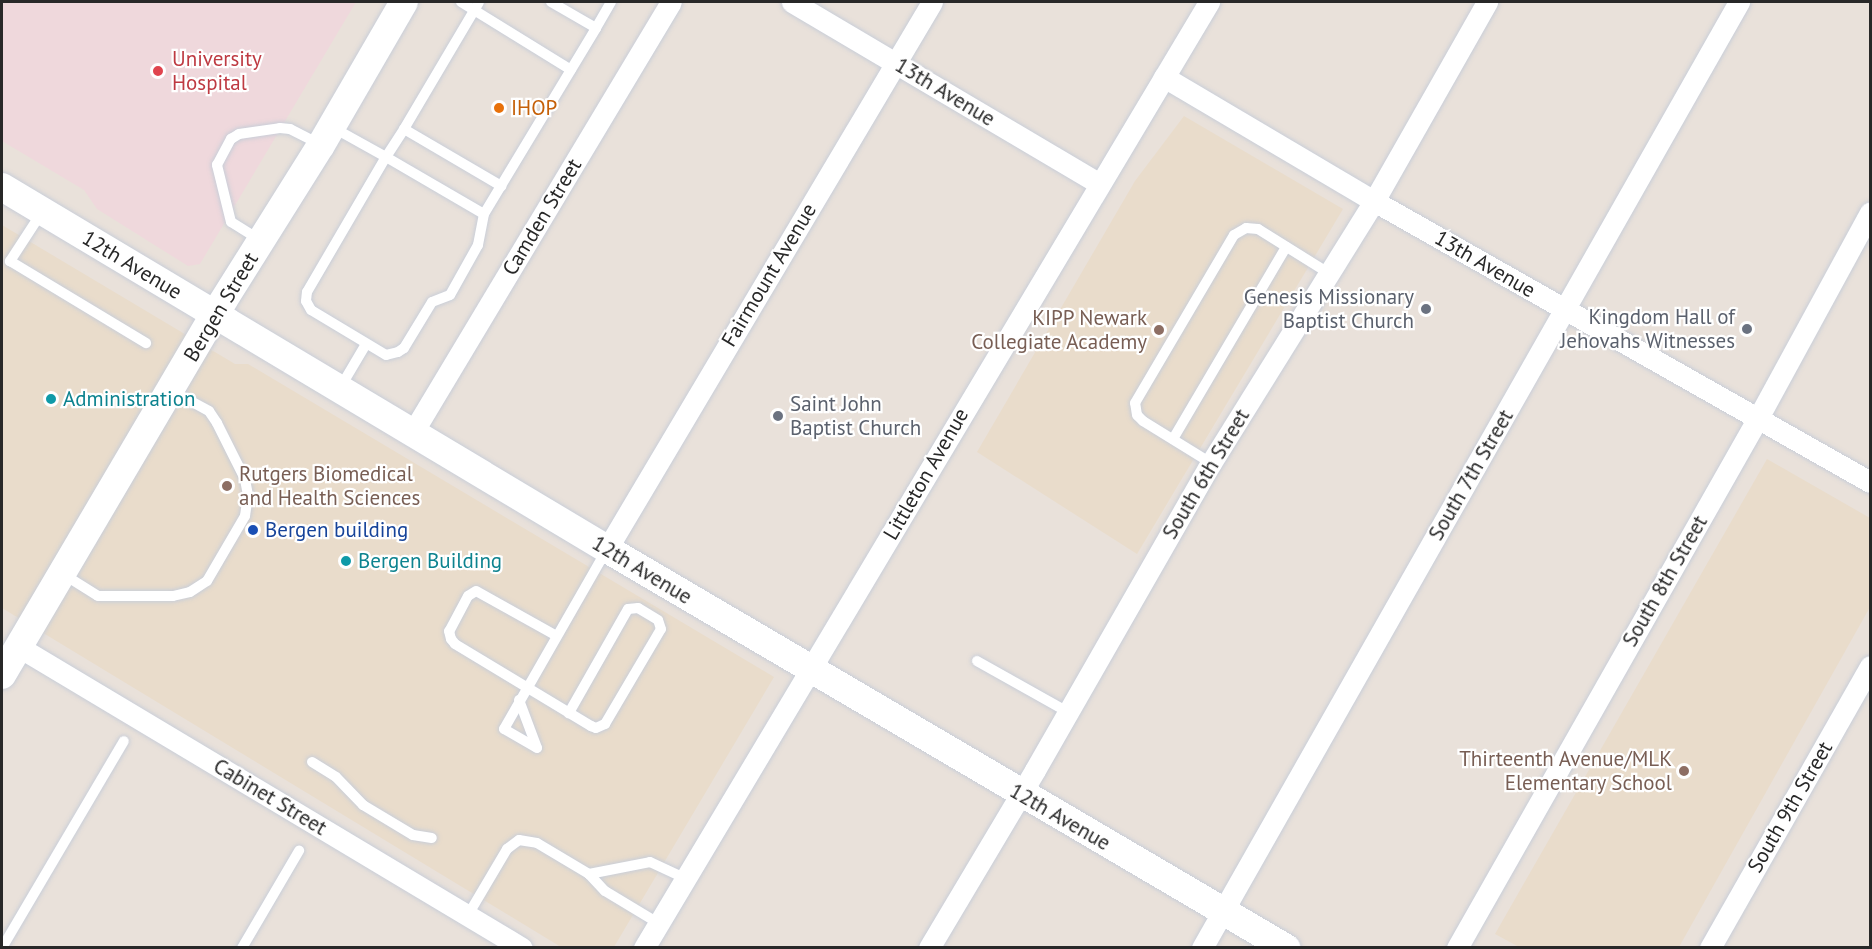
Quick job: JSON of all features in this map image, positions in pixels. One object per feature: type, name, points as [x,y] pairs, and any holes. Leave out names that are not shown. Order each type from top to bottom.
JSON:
[{"type":"street","name":"Bergen Street","points":[[2,675],[215,314],[327,136],[404,2]]},
{"type":"street","name":"Camden Street","points":[[413,432],[671,2]]},
{"type":"street","name":"13th Avenue","points":[[792,2],[1098,183]]},
{"type":"street","name":"Fairmount Avenue","points":[[607,549],[932,2]]},
{"type":"street","name":"Littleton Avenue","points":[[644,948],[1098,183],[1209,2]]},
{"type":"street","name":"South 6th Street","points":[[929,948],[1211,463],[1374,201],[1487,2]]},
{"type":"street","name":"South 7th Street","points":[[1202,948],[1739,2]]},
{"type":"street","name":"13th Avenue","points":[[1164,77],[1374,201],[1870,482]]},
{"type":"street","name":"12th Avenue","points":[[2,187],[1020,794],[1286,948]]},
{"type":"street","name":"South 8th Street","points":[[1457,948],[1758,418],[1870,213]]},
{"type":"street","name":"Cabinet Street","points":[[19,647],[522,948]]},
{"type":"street","name":"South 9th Street","points":[[1710,948],[1870,666]]},
{"type":"lane","points":[[461,2],[477,6],[571,70]]},
{"type":"lane","points":[[551,2],[596,28]]},
{"type":"lane","points":[[477,6],[306,296],[311,310],[386,355],[404,348],[432,302],[450,295],[478,245],[484,214],[611,2]]},
{"type":"lane","points":[[261,241],[231,222],[217,165],[231,139],[239,134],[280,128],[327,136],[386,157],[484,214]]},
{"type":"lane","points":[[404,129],[501,186]]},
{"type":"lane","points":[[43,212],[6,259],[146,343]]},
{"type":"lane","points":[[1211,463],[1137,415],[1134,403],[1234,235],[1246,228],[1258,229],[1330,274]]},
{"type":"lane","points":[[1173,439],[1282,244]]},
{"type":"lane","points":[[340,388],[366,344]]},
{"type":"lane","points":[[61,573],[98,596],[173,596],[190,592],[207,580],[245,516],[248,495],[245,479],[209,411],[171,391]]},
{"type":"lane","points":[[519,700],[537,748],[504,729],[526,686],[555,635],[607,549]]},
{"type":"lane","points":[[555,635],[476,591],[468,596],[450,628],[449,636],[455,644],[569,713],[594,727],[605,724],[661,629],[658,620],[638,608],[628,609],[569,713]]},
{"type":"lane","points":[[977,661],[1068,712]]},
{"type":"lane","points":[[2,948],[124,741]]},
{"type":"lane","points":[[312,762],[336,777],[363,805],[413,835],[432,838]]},
{"type":"lane","points":[[468,915],[507,849],[519,840],[537,843],[589,874],[605,891],[658,923]]},
{"type":"lane","points":[[242,948],[299,851]]},
{"type":"lane","points":[[589,874],[650,862],[685,878]]},
{"type":"shaded area","name":"University Hospital","points":[[2,2],[356,2],[200,264],[188,266],[97,209],[84,190],[2,141]]},
{"type":"shaded area","name":"KIPP Newark Collegiate Academy","points":[[1184,116],[1343,209],[1137,554],[977,452],[1135,181]]},
{"type":"shaded area","name":"Rutgers Biomedical and Health Sciences","points":[[2,225],[235,364],[248,364],[774,677],[614,947],[561,947],[2,608]]},
{"type":"shaded area","name":"Thirteenth Avenue/MLK Elementary School","points":[[1767,459],[1870,518],[1870,607],[1679,947],[1519,947],[1495,934]]},
{"type":"place","name":"University Hospital","points":[[158,71]]},
{"type":"place","name":"IHOP","points":[[499,108]]},
{"type":"place","name":"Genesis Missionary Baptist Church","points":[[1426,309]]},
{"type":"place","name":"Kingdom Hall of Jehovahs Witnesses","points":[[1747,329]]},
{"type":"place","name":"KIPP Newark Collegiate Academy","points":[[1159,330]]},
{"type":"place","name":"Administration","points":[[51,399]]},
{"type":"place","name":"Saint John Baptist Church","points":[[778,416]]},
{"type":"place","name":"Rutgers Biomedical and Health Sciences","points":[[227,486]]},
{"type":"place","name":"Bergen building","points":[[253,530]]},
{"type":"place","name":"Bergen Building","points":[[346,561]]},
{"type":"place","name":"Thirteenth Avenue/MLK Elementary School","points":[[1684,771]]}]
